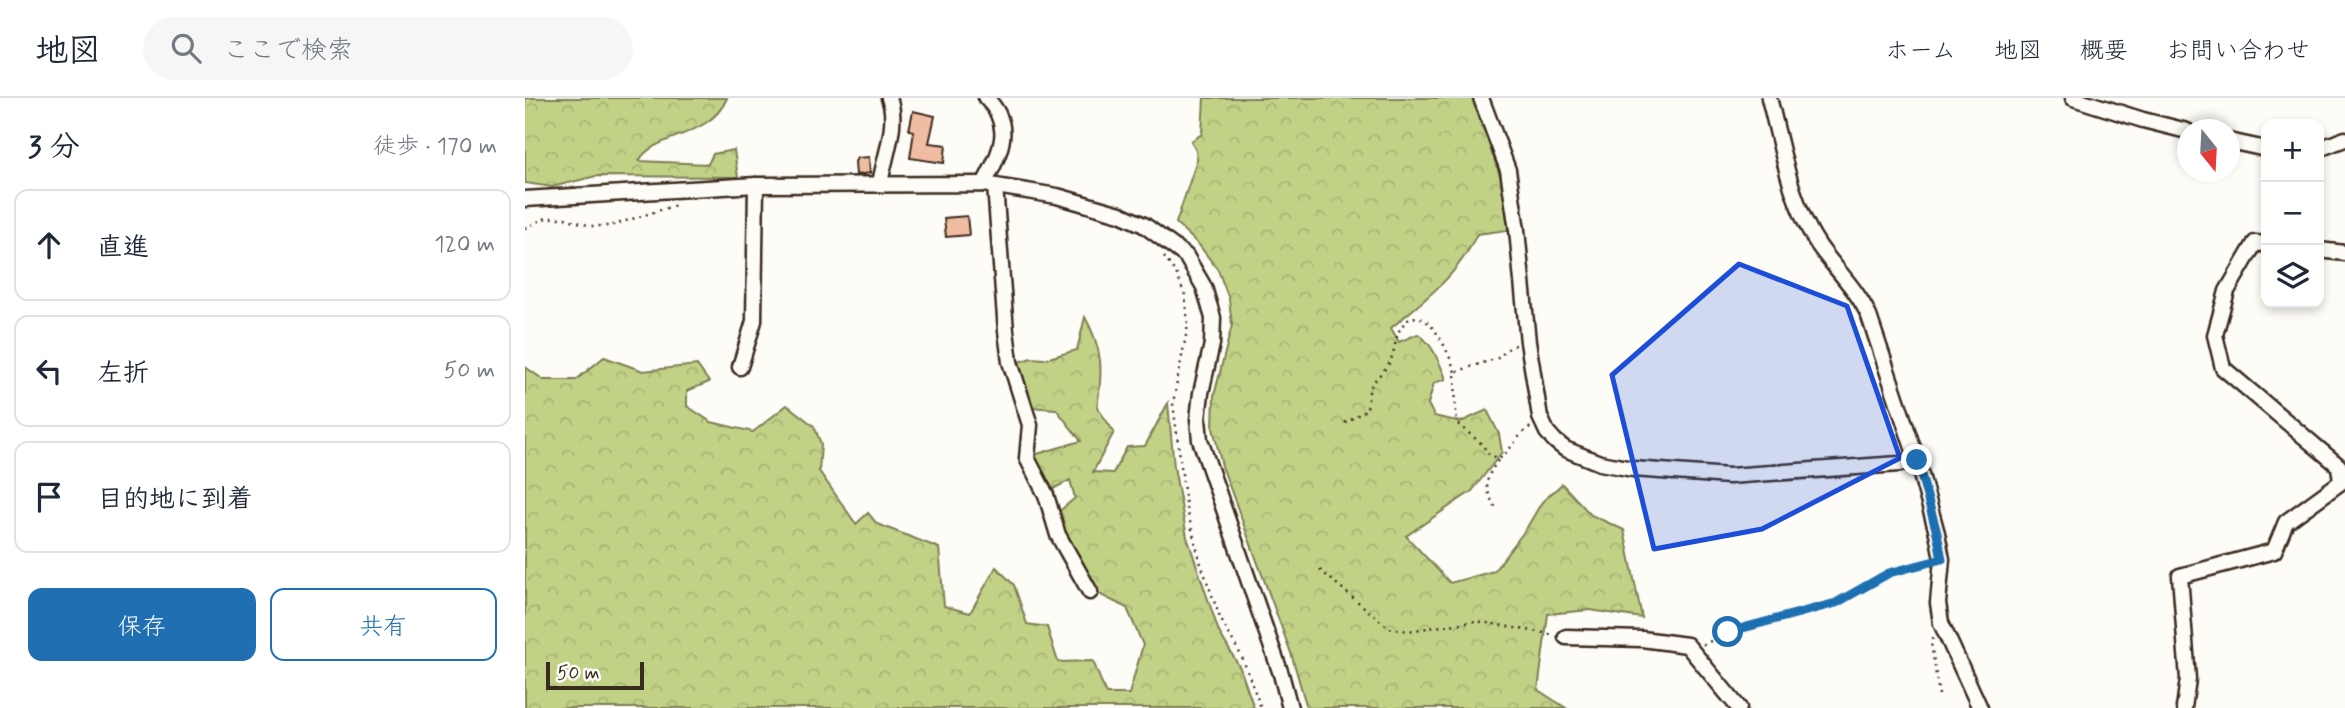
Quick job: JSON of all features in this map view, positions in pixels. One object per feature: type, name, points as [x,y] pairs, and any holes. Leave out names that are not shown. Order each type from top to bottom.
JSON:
[{"type":"street","points":[[880,184],[892,122],[893,110],[889,98]]},
{"type":"street","points":[[986,98],[997,109],[1004,132],[989,185],[1010,362],[1030,425],[1027,458],[1045,495],[1058,535],[1090,592]]},
{"type":"street","points":[[1481,98],[1508,170],[1528,342],[1542,421],[1547,432],[1565,449],[1600,463],[1729,476],[1899,464],[1917,460]]},
{"type":"street","points":[[1769,98],[1801,209],[1819,245],[1861,298],[1917,460],[1937,533],[1942,559],[1938,603],[1941,623],[1980,708]]},
{"type":"street","points":[[2073,98],[2177,128]]},
{"type":"street","points":[[2324,147],[2345,139]]},
{"type":"street","points":[[2240,143],[2261,148]]},
{"type":"street","points":[[740,367],[754,321],[756,185]]},
{"type":"street","points":[[525,199],[756,185],[989,185],[1057,196],[1121,214],[1144,225],[1186,256],[1204,287],[1213,318],[1212,344],[1198,419],[1199,440],[1281,674],[1290,708]]},
{"type":"street","points":[[2184,708],[2188,679],[2180,576],[2274,551],[2286,522],[2341,482],[2339,466],[2223,368],[2215,335],[2227,291],[2255,243],[2261,244]]},
{"type":"street","points":[[2324,251],[2345,253]]},
{"type":"street","points":[[1566,637],[1642,639],[1687,645],[1739,708]]},
{"type":"path","points":[[525,228],[545,218],[565,218],[591,226],[610,226],[684,202],[697,188]]},
{"type":"path","points":[[1345,423],[1367,409],[1371,386],[1389,364],[1400,328],[1410,319],[1417,317],[1426,321],[1448,350],[1455,372],[1456,416],[1459,425],[1483,445],[1487,453],[1499,460]]},
{"type":"path","points":[[1455,372],[1498,358],[1510,347],[1528,342]]},
{"type":"path","points":[[1495,507],[1487,492],[1486,483],[1490,472],[1499,460],[1511,451],[1518,437],[1526,429],[1542,421]]},
{"type":"path","points":[[1692,650],[1728,632],[1836,603],[1889,573],[1942,559]]},
{"type":"path","points":[[1320,570],[1388,628],[1408,631],[1476,621],[1566,637]]},
{"type":"path","points":[[1939,695],[1931,643],[1941,623]]},
{"type":"highlighted area","points":[[1739,264],[1847,306],[1900,458],[1762,529],[1654,549],[1612,375]]},
{"type":"green space","points":[[525,98],[727,98],[719,111],[708,121],[696,129],[657,145],[639,161],[708,164],[713,154],[734,150],[738,177],[596,176],[552,187],[525,183]]},
{"type":"green space","points":[[1204,98],[1473,98],[1504,187],[1508,230],[1477,234],[1450,275],[1391,328],[1399,342],[1418,334],[1432,348],[1438,360],[1446,379],[1434,383],[1428,404],[1434,416],[1461,422],[1487,410],[1499,434],[1502,452],[1472,491],[1406,536],[1450,583],[1494,571],[1526,529],[1542,502],[1562,484],[1591,515],[1624,530],[1642,618],[1590,610],[1548,614],[1538,690],[1566,708],[1307,708],[1291,653],[1222,466],[1213,428],[1214,396],[1232,325],[1229,299],[1218,270],[1199,245],[1176,223],[1197,160],[1191,141],[1202,134]]},
{"type":"green space","points":[[1085,317],[1100,360],[1097,407],[1114,432],[1093,472],[1113,473],[1127,447],[1145,446],[1168,403],[1174,467],[1187,537],[1219,632],[1240,668],[1254,708],[525,708],[525,367],[544,380],[576,380],[604,357],[643,371],[697,365],[709,382],[687,391],[687,406],[711,422],[753,432],[787,405],[814,426],[821,444],[819,471],[856,524],[868,513],[877,524],[939,548],[944,606],[970,613],[996,567],[1014,585],[1027,624],[1047,627],[1058,662],[1093,661],[1106,694],[1129,694],[1143,645],[1127,608],[1095,592],[1055,515],[1075,498],[1070,480],[1049,491],[1034,455],[1081,441],[1056,409],[1029,407],[1016,363],[1031,358],[1045,359],[1077,350]]},
{"type":"building","points":[[913,111],[935,116],[929,143],[946,145],[944,163],[910,158],[914,131],[909,130]]},
{"type":"building","points":[[869,157],[870,173],[856,175],[857,158]]},
{"type":"building","points":[[967,216],[969,235],[946,237],[944,218]]},
{"type":"route","points":[[1728,632],[1836,603],[1889,573],[1942,559],[1917,460]]}]
